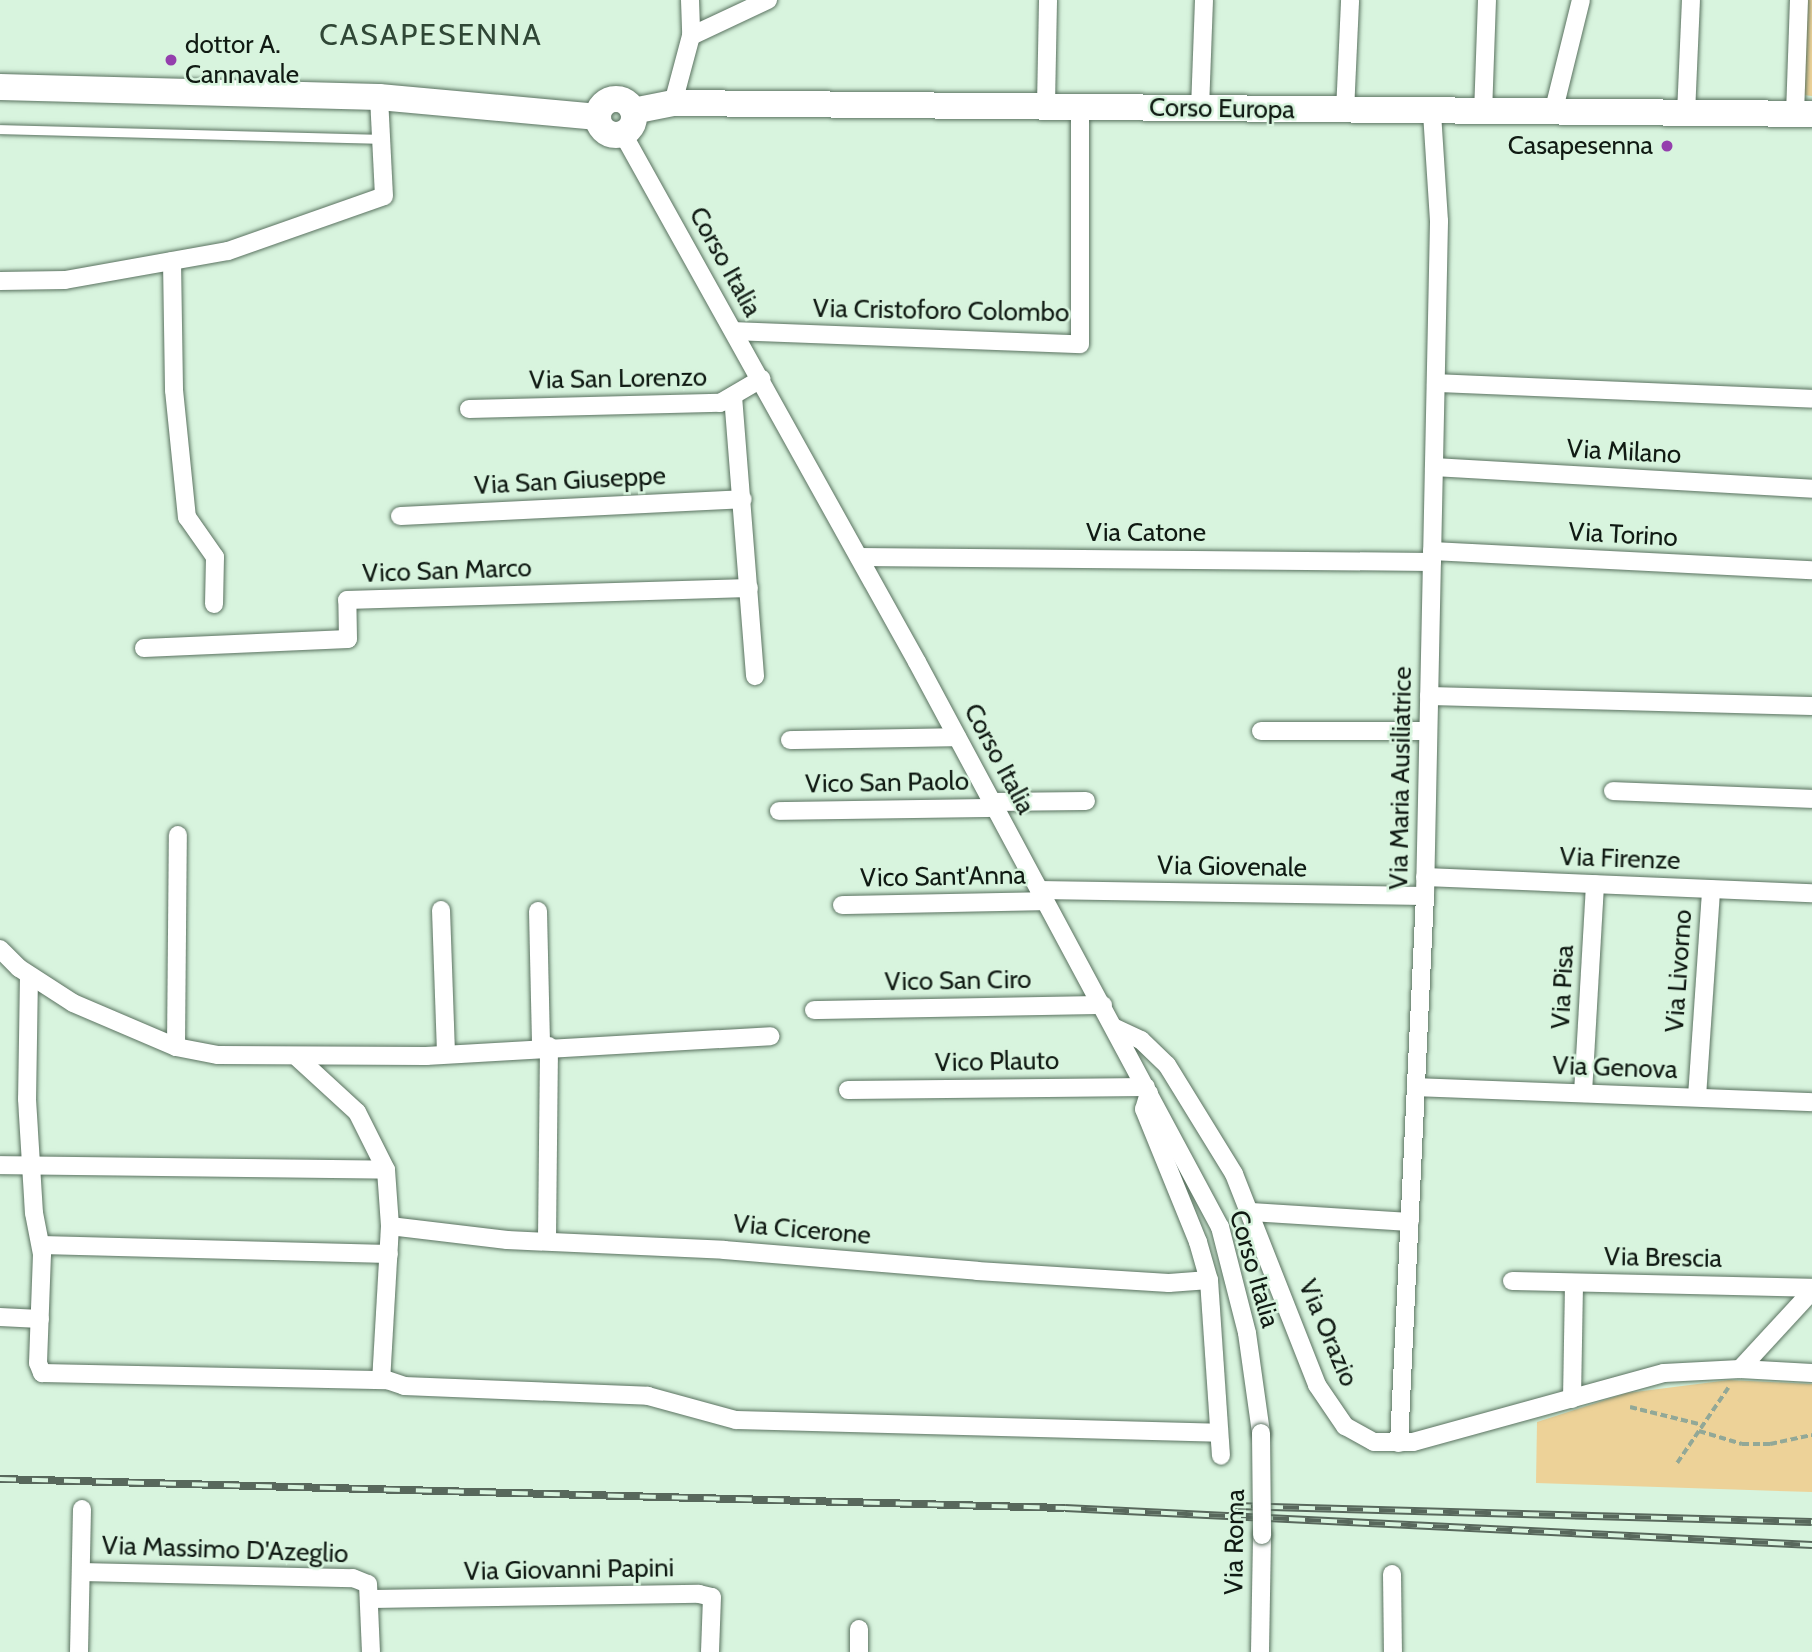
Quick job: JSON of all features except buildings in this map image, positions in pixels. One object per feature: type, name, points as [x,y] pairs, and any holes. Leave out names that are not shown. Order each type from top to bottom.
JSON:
[{"type":"street","points":[[673,103],[691,36],[690,0]]},
{"type":"street","points":[[691,36],[768,0]]},
{"type":"street","points":[[1046,105],[1048,0]]},
{"type":"street","points":[[1200,109],[1204,0]]},
{"type":"street","points":[[1345,112],[1350,0]]},
{"type":"street","points":[[1483,114],[1487,0]]},
{"type":"street","points":[[1553,113],[1581,0]]},
{"type":"street","points":[[1686,114],[1691,0]]},
{"type":"street","points":[[1799,0],[1803,114]]},
{"type":"street","points":[[0,87],[379,97],[597,117],[602,105],[613,99],[625,102],[628,122]]},
{"type":"street","points":[[0,281],[65,280],[228,251],[384,196],[379,97]]},
{"type":"street","name":"Corso Europa","points":[[628,122],[673,103],[1046,105],[1483,114],[1803,114]]},
{"type":"street","name":"Via Cristoforo Colombo","points":[[734,331],[1080,344],[1080,106]]},
{"type":"street","name":"Via Maria Ausiliatrice","points":[[1399,1443],[1425,897],[1439,221],[1432,113]]},
{"type":"street","name":"Corso Italia","points":[[628,122],[734,331],[1103,1005],[1220,1227],[1247,1333],[1261,1433]]},
{"type":"street","points":[[172,261],[174,390],[187,517],[215,557],[214,604]]},
{"type":"street","name":"Via San Lorenzo","points":[[469,409],[720,403],[761,379]]},
{"type":"street","points":[[1436,383],[1812,399]]},
{"type":"street","points":[[733,396],[755,676]]},
{"type":"street","name":"Via Milano","points":[[1434,467],[1812,489]]},
{"type":"street","name":"Via San Giuseppe","points":[[400,516],[743,499]]},
{"type":"street","name":"Via Catone","points":[[859,557],[1432,556]]},
{"type":"street","name":"Via Torino","points":[[1432,556],[1812,570]]},
{"type":"street","name":"Vico San Marco","points":[[144,648],[348,639],[347,600],[749,588]]},
{"type":"street","points":[[1429,696],[1812,706]]},
{"type":"street","points":[[1261,731],[1429,731]]},
{"type":"street","points":[[790,740],[957,737]]},
{"type":"street","points":[[1613,791],[1812,799]]},
{"type":"street","name":"Vico San Paolo","points":[[779,811],[1086,801]]},
{"type":"street","points":[[176,1047],[178,835]]},
{"type":"street","name":"Via Firenze","points":[[1425,877],[1812,893]]},
{"type":"street","name":"Via Pisa","points":[[1583,1093],[1595,884]]},
{"type":"street","name":"Via Livorno","points":[[1697,1097],[1711,889]]},
{"type":"street","name":"Via Giovenale","points":[[1042,896],[1425,897]]},
{"type":"street","name":"Vico Sant'Anna","points":[[842,905],[1042,896]]},
{"type":"street","points":[[441,910],[446,1054]]},
{"type":"street","points":[[538,911],[545,1046],[547,1239]]},
{"type":"street","points":[[0,948],[29,975],[73,1003],[176,1047],[219,1055],[298,1058],[446,1054],[545,1046],[770,1036]]},
{"type":"street","points":[[29,975],[25,1044],[34,1166],[34,1213],[41,1245],[38,1363],[42,1373],[381,1380],[404,1387],[648,1396],[736,1420],[1219,1433]]},
{"type":"street","name":"Vico San Ciro","points":[[814,1010],[1103,1005]]},
{"type":"street","name":"Via Orazio","points":[[1115,1028],[1141,1040],[1167,1065],[1234,1174],[1317,1385],[1345,1426],[1374,1442],[1399,1443],[1664,1373],[1740,1368],[1812,1373]]},
{"type":"street","points":[[298,1058],[358,1112],[386,1170],[390,1226],[381,1380]]},
{"type":"street","name":"Via Genova","points":[[1416,1087],[1812,1102]]},
{"type":"street","name":"Vico Plauto","points":[[848,1090],[1148,1090]]},
{"type":"street","points":[[1148,1090],[1144,1109],[1198,1242],[1209,1280],[1221,1456]]},
{"type":"street","points":[[0,1165],[386,1170]]},
{"type":"street","points":[[1251,1212],[1410,1222]]},
{"type":"street","name":"Via Cicerone","points":[[390,1226],[977,1271],[1169,1283],[1209,1280]]},
{"type":"street","points":[[41,1245],[389,1254]]},
{"type":"street","name":"Via Brescia","points":[[1512,1282],[1812,1289]]},
{"type":"street","points":[[1572,1399],[1574,1283]]},
{"type":"street","points":[[1740,1368],[1812,1289]]},
{"type":"street","points":[[0,1317],[40,1319]]},
{"type":"street","name":"Via Roma","points":[[1259,1652],[1261,1433]]},
{"type":"street","name":"Via Massimo D'Azeglio","points":[[79,1652],[82,1509]]},
{"type":"street","name":"Via Massimo D'Azeglio","points":[[80,1572],[353,1578],[370,1591]]},
{"type":"street","points":[[1392,1574],[1393,1652]]},
{"type":"street","points":[[370,1591],[371,1652]]},
{"type":"street","name":"Via Giovanni Papini","points":[[370,1591],[699,1594],[712,1597],[710,1652]]},
{"type":"street","points":[[859,1629],[859,1652]]},
{"type":"lane","points":[[0,129],[381,139]]},
{"type":"path","points":[[1678,1463],[1740,1368]]},
{"type":"path","points":[[1630,1407],[1703,1425]]},
{"type":"path","points":[[1699,1431],[1742,1444],[1770,1444],[1812,1435]]},
{"type":"shaded area","points":[[1808,0],[1812,0],[1812,96],[1803,95]]},
{"type":"shaded area","points":[[1729,1380],[1812,1384],[1812,1492],[1536,1483],[1537,1422],[1627,1393]]},
{"type":"railway","points":[[0,1479],[1065,1508],[1812,1545]]},
{"type":"railway","points":[[1235,1506],[1812,1522]]},
{"type":"place","name":"dottor A. Cannavale","points":[[171,60]]},
{"type":"place","name":"Casapesenna","points":[[1667,146]]},
{"type":"district","name":"CASAPESENNA","points":[[431,35]]}]
